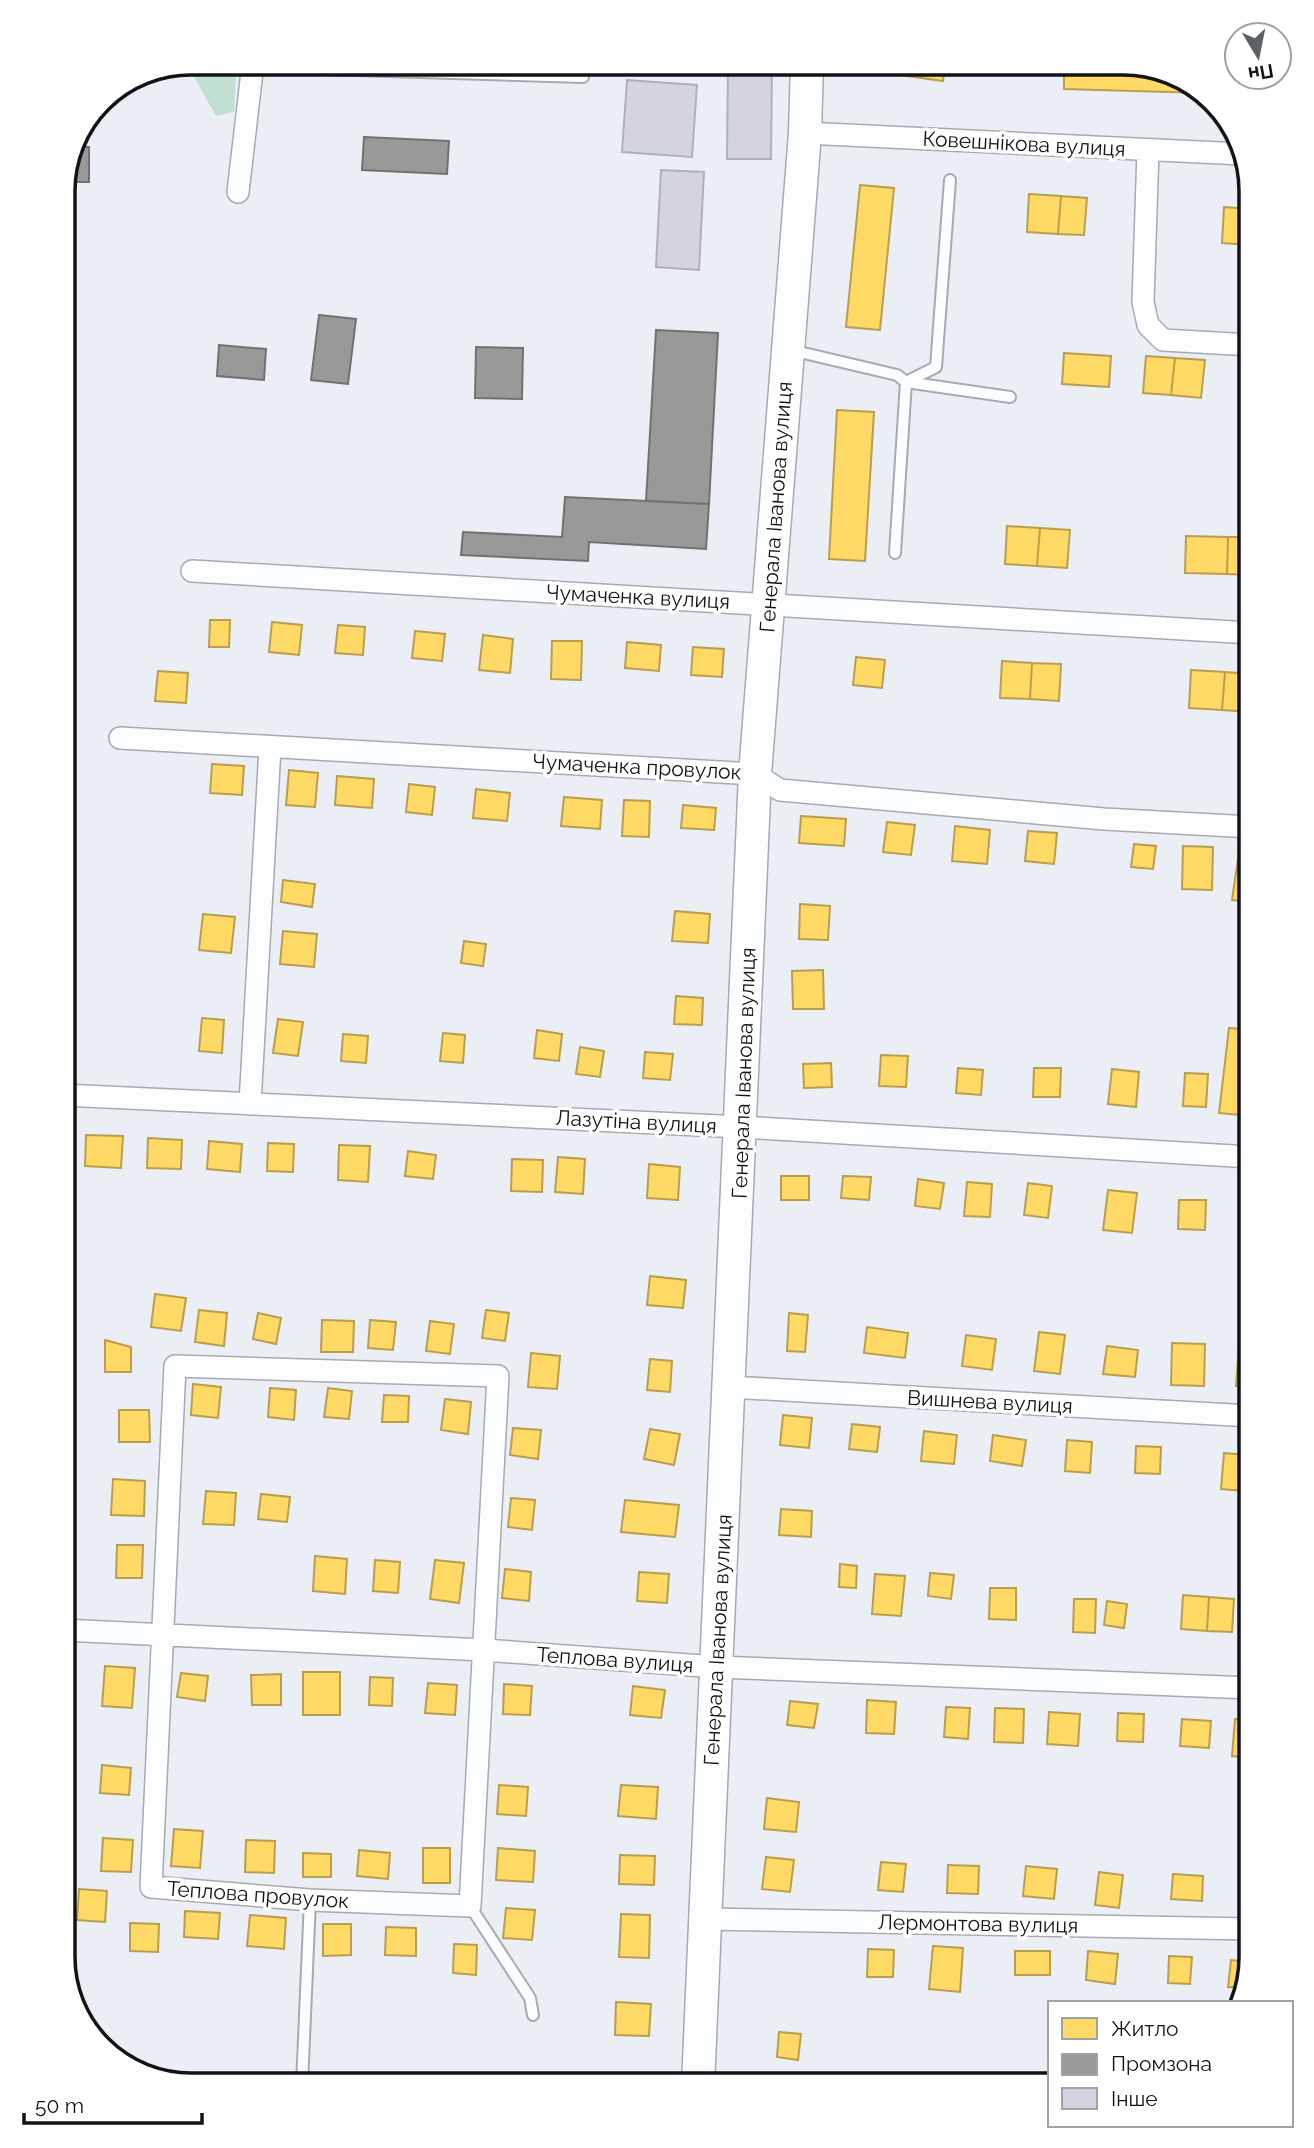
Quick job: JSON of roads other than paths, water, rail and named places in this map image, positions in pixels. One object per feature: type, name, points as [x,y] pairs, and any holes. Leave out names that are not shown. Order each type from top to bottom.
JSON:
[{"type":"street","points":[[238,192],[252,75]]},
{"type":"street","name":"Генерала Іванова вулиця","points":[[699,2073],[742,1127],[755,774],[805,133],[807,75]]},
{"type":"street","name":"Ковешнікова вулиця","points":[[805,133],[1232,154]]},
{"type":"street","points":[[1148,150],[1143,302],[1148,325],[1163,340],[1239,344]]},
{"type":"street","name":"Чумаченка вулиця","points":[[192,571],[1239,633]]},
{"type":"street","name":"Чумаченка провулок","points":[[120,738],[755,774],[780,790],[1090,818],[1239,826]]},
{"type":"street","points":[[250,1104],[270,747]]},
{"type":"street","name":"Лазутіна вулиця","points":[[75,1096],[742,1127],[1239,1156]]},
{"type":"street","name":"Теплова провулок","points":[[174,1366],[498,1376],[484,1650],[470,1906],[310,1900],[151,1887],[174,1366]]},
{"type":"street","name":"Вишнева вулиця","points":[[730,1387],[1239,1415]]},
{"type":"street","name":"Теплова вулиця","points":[[75,1630],[484,1650],[717,1667],[1239,1688]]},
{"type":"street","name":"Лермонтова вулиця","points":[[706,1919],[1239,1929]]},
{"type":"lane","points":[[528,75],[583,77]]},
{"type":"lane","points":[[906,382],[936,367],[950,180]]},
{"type":"lane","points":[[788,349],[897,375],[906,382],[1010,397]]},
{"type":"lane","points":[[895,553],[906,382]]},
{"type":"lane","points":[[303,2073],[310,1900]]},
{"type":"lane","points":[[470,1906],[530,1998],[533,2015]]}]
